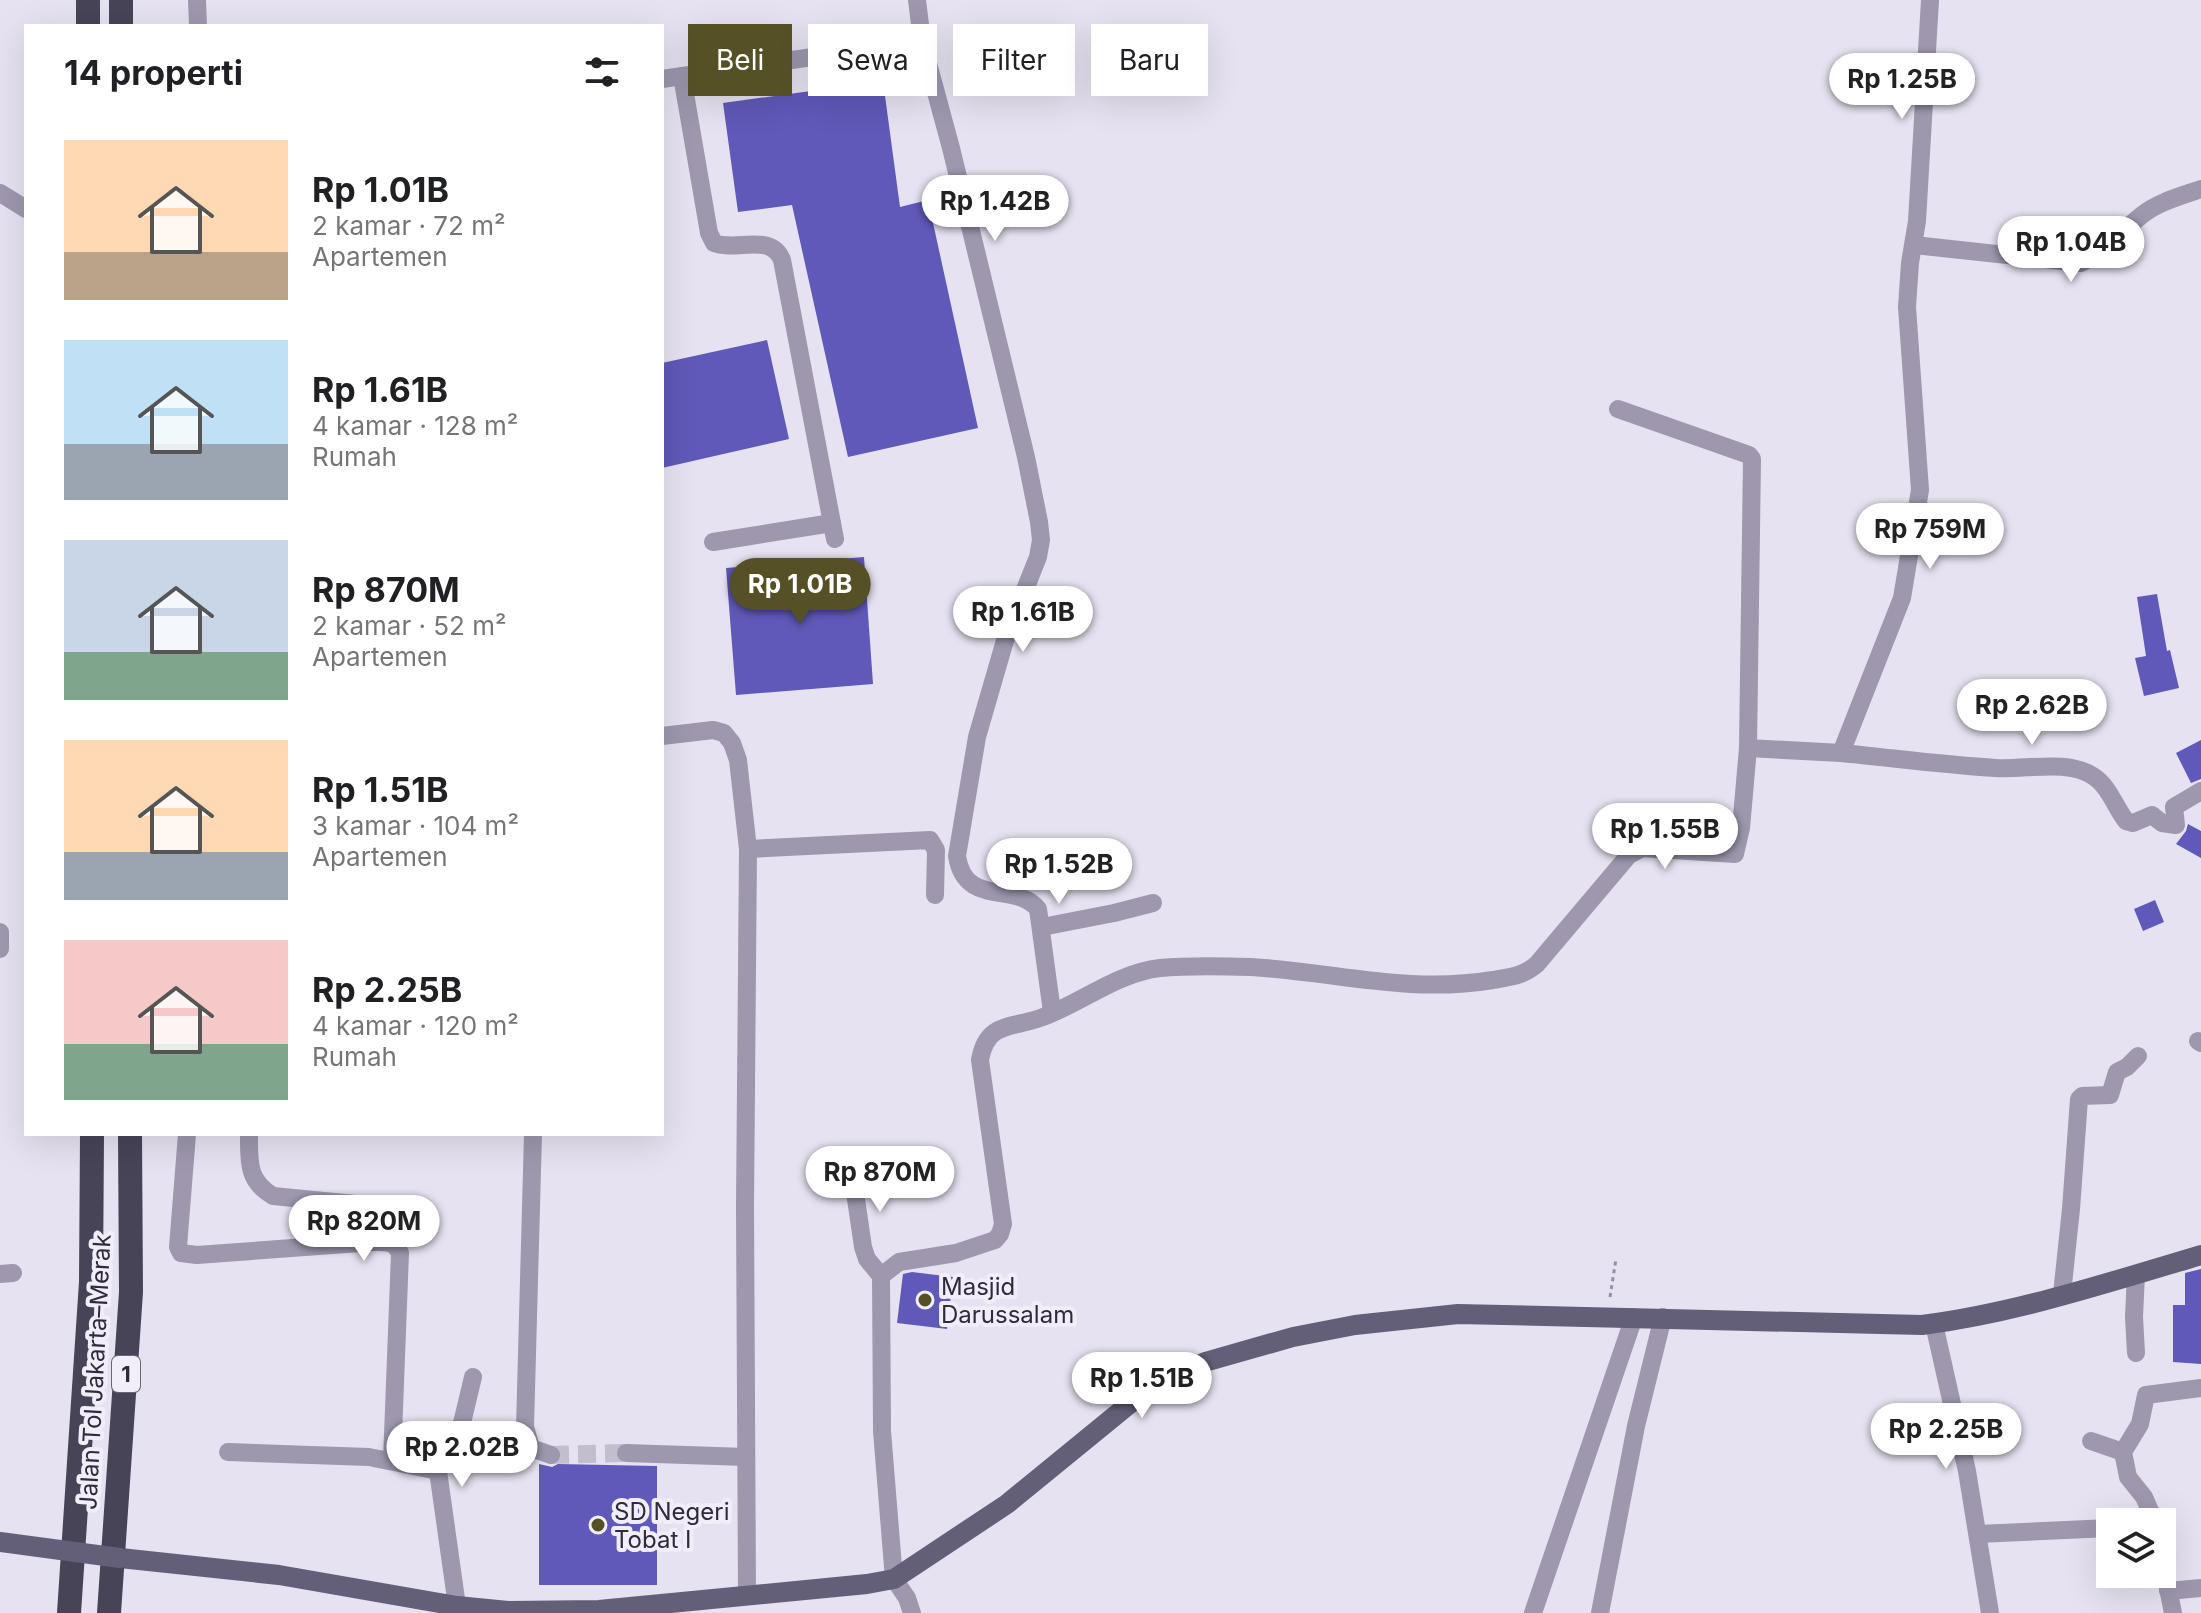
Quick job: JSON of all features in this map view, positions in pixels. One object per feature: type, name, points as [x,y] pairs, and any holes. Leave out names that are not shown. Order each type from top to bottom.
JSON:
[{"type":"highway","points":[[88,0],[88,24]]},
{"type":"highway","points":[[121,0],[121,24]]},
{"type":"highway","name":"Jalan Tol Jakarta–Merak","points":[[69,1613],[91,1282],[92,1136]]},
{"type":"highway","name":"Jalan Tol Jakarta–Merak","points":[[109,1613],[131,1292],[130,1136]]},
{"type":"main road","points":[[0,1542],[279,1575],[508,1612],[599,1612],[867,1584],[894,1579],[1007,1504],[1134,1398],[1172,1375],[1205,1362],[1293,1337],[1398,1319],[1458,1314],[1934,1324],[2062,1294],[2201,1255]]},
{"type":"street","points":[[197,0],[198,24]]},
{"type":"street","points":[[917,0],[920,24]]},
{"type":"street","points":[[1841,753],[1902,598],[1920,490],[1907,307],[1930,0]]},
{"type":"street","points":[[664,79],[808,58]]},
{"type":"street","points":[[682,76],[709,233],[714,243],[724,247],[771,244],[782,260],[834,531],[713,542]]},
{"type":"street","points":[[937,96],[1026,457],[1041,540],[1038,557],[1006,637],[977,737],[957,856],[964,879],[992,892],[1032,901],[1038,909],[1052,1012]]},
{"type":"street","points":[[1914,245],[2081,263],[2097,255],[2144,213],[2201,189]]},
{"type":"street","points":[[0,193],[24,208]]},
{"type":"street","points":[[881,1276],[899,1262],[956,1253],[995,1240],[1000,1234],[1003,1224],[980,1060],[987,1037],[1002,1027],[1052,1012],[1116,981],[1159,969],[1252,967],[1427,986],[1457,986],[1521,975],[1537,964],[1629,855],[1642,848],[1735,854],[1741,828],[1748,748],[1752,459],[1749,455],[1618,409]]},
{"type":"street","points":[[664,736],[713,730],[724,733],[732,743],[738,760],[748,849],[747,1596]]},
{"type":"street","points":[[1748,748],[1841,753],[1998,768],[2078,770],[2099,781],[2126,821],[2133,823],[2152,815],[2162,823],[2176,825],[2174,807],[2201,791]]},
{"type":"street","points":[[748,849],[930,840],[936,850],[935,895]]},
{"type":"street","points":[[1042,927],[1153,903]]},
{"type":"street","points":[[0,932],[0,949]]},
{"type":"street","points":[[2062,1294],[2079,1099],[2082,1096],[2110,1095],[2117,1072],[2138,1056]]},
{"type":"street","points":[[187,1136],[178,1247],[181,1253],[197,1255],[374,1242],[390,1242],[396,1246],[400,1253],[392,1461]]},
{"type":"street","points":[[249,1136],[252,1175],[261,1189],[273,1196],[396,1208]]},
{"type":"street","points":[[533,1136],[525,1427],[531,1448],[551,1455]]},
{"type":"street","points":[[851,1165],[863,1247],[867,1259],[881,1276],[882,1431],[894,1579],[907,1598],[912,1613]]},
{"type":"street","points":[[2136,1274],[2136,1353]]},
{"type":"street","points":[[1533,1613],[1634,1317]]},
{"type":"street","points":[[1600,1613],[1636,1426],[1663,1317]]},
{"type":"street","points":[[1934,1324],[1967,1471],[1990,1613]]},
{"type":"street","points":[[457,1606],[438,1471],[462,1423],[473,1377]]},
{"type":"street","points":[[2149,1508],[2128,1477],[2123,1452],[2140,1424],[2146,1395],[2201,1388]]},
{"type":"street","points":[[2091,1441],[2123,1452]]},
{"type":"street","points":[[228,1452],[369,1457],[438,1471]]},
{"type":"street","points":[[626,1453],[746,1457]]},
{"type":"street","points":[[1978,1534],[2096,1529]]},
{"type":"street","points":[[2167,1588],[2173,1613]]},
{"type":"street","points":[[2168,1591],[2201,1588]]},
{"type":"path","points":[[1607,1316],[1616,1259]]},
{"type":"building","points":[[808,91],[808,96],[885,96],[900,207],[928,200],[978,428],[848,457],[792,205],[738,212],[723,103],[792,96]]},
{"type":"building","points":[[767,340],[789,439],[664,468],[664,363]]},
{"type":"building","points":[[864,557],[873,684],[736,695],[726,568]]},
{"type":"building","points":[[2157,594],[2167,651],[2170,650],[2179,688],[2144,696],[2135,658],[2146,656],[2137,597]]},
{"type":"building","points":[[2201,740],[2201,779],[2191,783],[2176,753]]},
{"type":"building","points":[[2188,824],[2201,831],[2201,858],[2176,844]]},
{"type":"building","points":[[2155,900],[2164,922],[2143,931],[2134,909]]},
{"type":"building","points":[[2201,1269],[2201,1364],[2173,1362],[2173,1305],[2185,1305],[2185,1273]]},
{"type":"building","name":"Masjid Darussalam","points":[[912,1272],[953,1277],[947,1329],[897,1323],[903,1274]]},
{"type":"building","name":"SD Negeri Tobat I","points":[[539,1464],[552,1467],[558,1464],[657,1466],[657,1585],[539,1585]]},
{"type":"tunnel","points":[[551,1455],[626,1453]]},
{"type":"place","name":"Masjid Darussalam","points":[[925,1300]]},
{"type":"place","name":"SD Negeri Tobat I","points":[[598,1525]]}]
